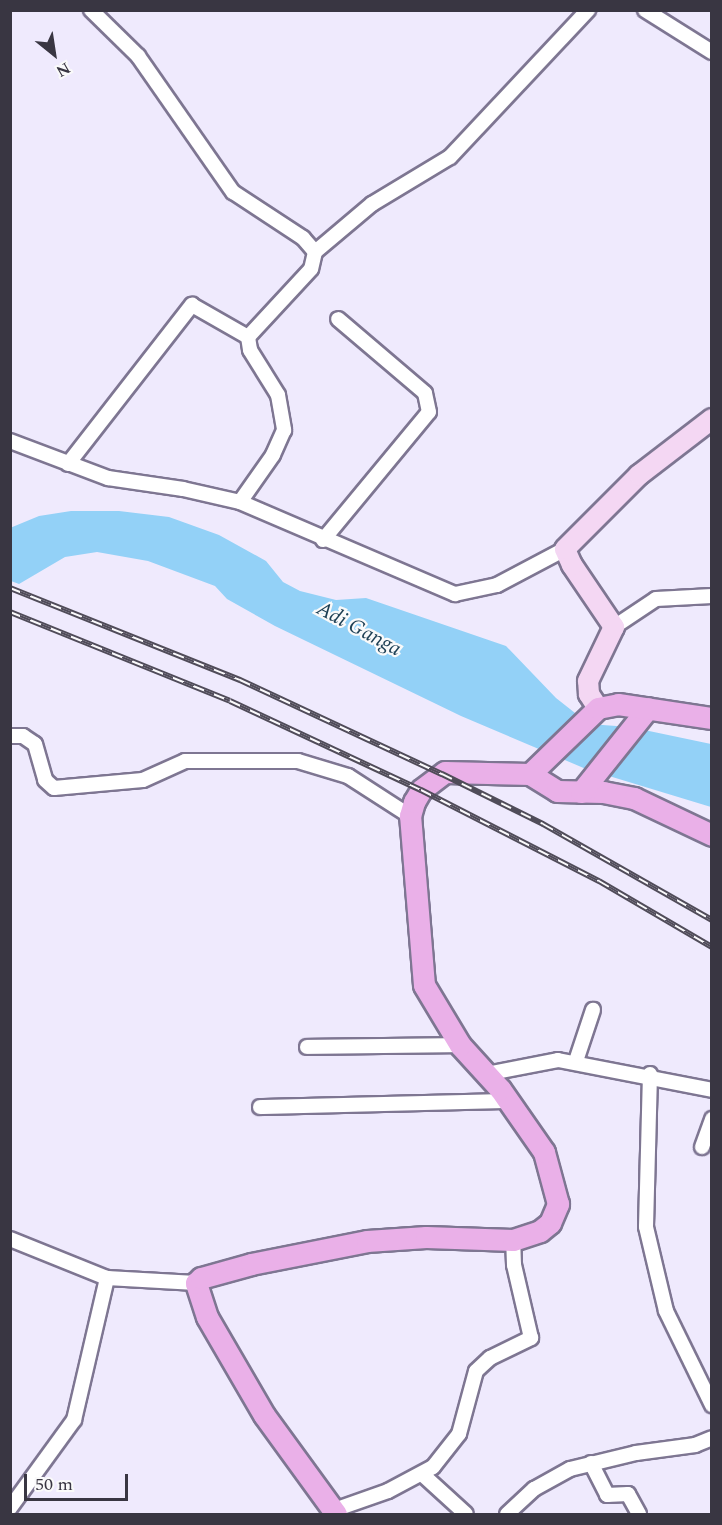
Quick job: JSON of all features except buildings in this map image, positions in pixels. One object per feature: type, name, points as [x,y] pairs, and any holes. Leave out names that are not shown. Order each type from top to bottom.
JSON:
[{"type":"main road","points":[[594,713],[588,681],[614,627],[572,565],[565,549],[639,475],[711,419]]},
{"type":"main road","points":[[530,774],[594,713],[618,705],[711,718]]},
{"type":"main road","points":[[585,787],[648,708]]},
{"type":"main road","points":[[335,1512],[264,1415],[207,1317],[196,1283],[201,1278],[251,1264],[377,1240],[426,1237],[513,1240],[540,1231],[550,1222],[558,1204],[544,1152],[508,1101],[460,1045],[424,985],[410,816],[421,790],[442,774],[530,774],[557,791],[585,787],[634,798],[711,835]]},
{"type":"street","points":[[91,10],[138,56],[233,192],[303,238],[315,252]]},
{"type":"street","points":[[240,502],[278,448],[284,430],[278,395],[249,350],[248,337],[311,268],[315,252],[372,204],[450,157],[588,10]]},
{"type":"street","points":[[645,10],[711,52]]},
{"type":"street","points":[[68,464],[192,305],[248,337]]},
{"type":"street","points":[[323,540],[429,412],[425,393],[338,319]]},
{"type":"street","points":[[10,441],[108,478],[183,489],[240,502],[323,540],[455,594],[496,585],[565,549]]},
{"type":"street","points":[[614,627],[656,599],[711,596]]},
{"type":"street","points":[[10,736],[22,736],[35,744],[45,780],[54,788],[142,780],[185,761],[297,761],[323,765],[348,776],[410,816]]},
{"type":"street","points":[[576,1061],[594,1010]]},
{"type":"street","points":[[307,1047],[460,1045]]},
{"type":"street","points":[[486,1074],[540,1062],[576,1061],[650,1074],[711,1090]]},
{"type":"street","points":[[650,1074],[646,1227],[666,1311],[711,1405]]},
{"type":"street","points":[[260,1107],[508,1101]]},
{"type":"street","points":[[702,1147],[711,1119]]},
{"type":"street","points":[[10,1239],[108,1278],[196,1283]]},
{"type":"street","points":[[335,1512],[422,1474],[442,1458],[459,1434],[476,1371],[490,1358],[531,1338],[514,1265],[513,1240]]},
{"type":"street","points":[[10,1508],[74,1420],[108,1278]]},
{"type":"street","points":[[507,1515],[534,1489],[570,1469],[591,1463],[695,1445],[711,1438]]},
{"type":"street","points":[[591,1463],[607,1495],[628,1494],[639,1515]]},
{"type":"street","points":[[422,1474],[466,1515]]},
{"type":"water","name":"Adi Ganga","points":[[71,511],[119,511],[169,517],[219,535],[266,561],[283,582],[300,591],[336,600],[366,598],[506,646],[556,698],[589,724],[630,727],[711,744],[711,807],[586,769],[461,716],[275,626],[227,599],[215,586],[148,561],[97,552],[65,557],[19,584],[11,581],[10,528],[39,516]]},
{"type":"railway","points":[[10,588],[240,680],[442,774],[543,824],[712,920]]},
{"type":"railway","points":[[10,612],[230,701],[421,790],[599,881],[712,947]]}]
